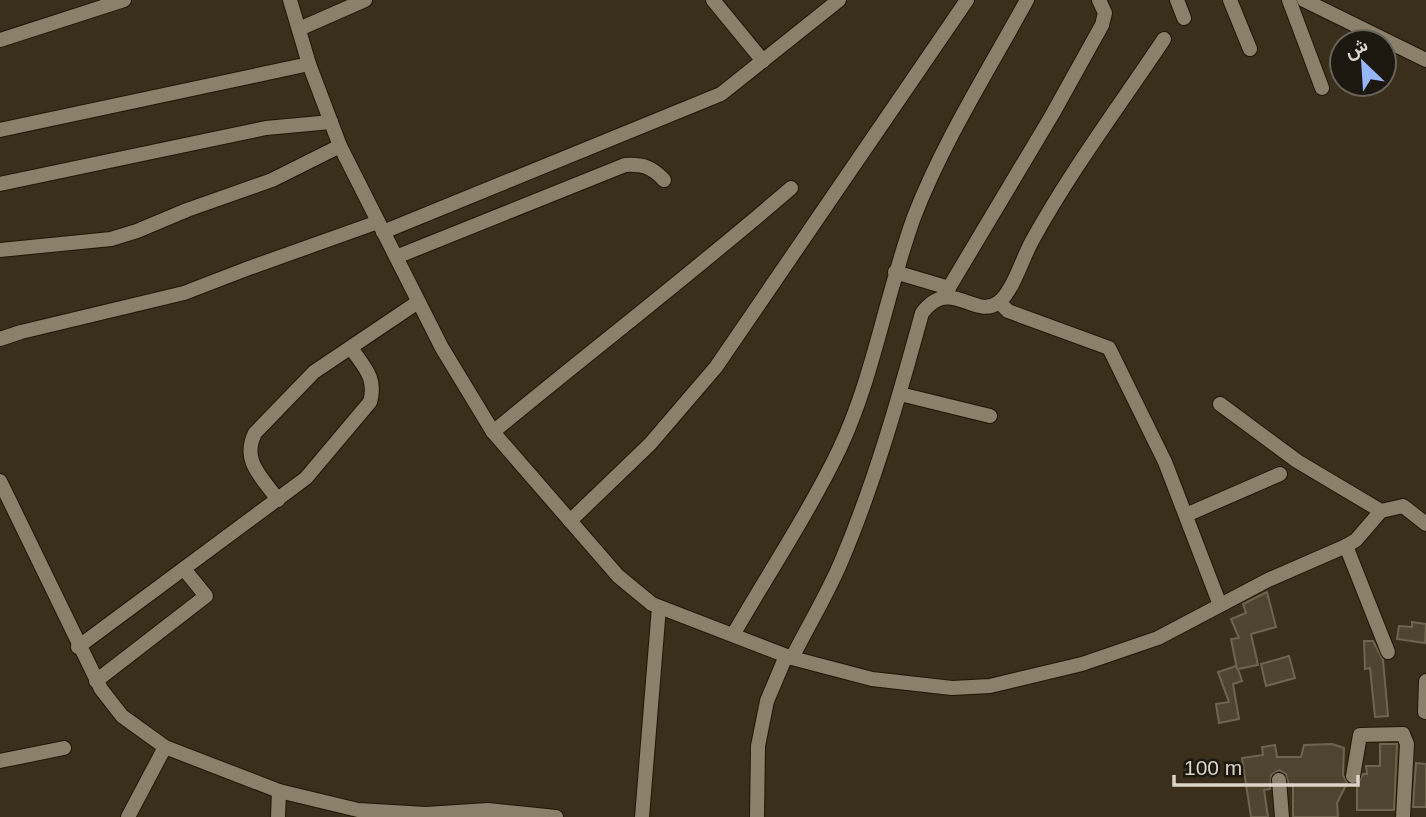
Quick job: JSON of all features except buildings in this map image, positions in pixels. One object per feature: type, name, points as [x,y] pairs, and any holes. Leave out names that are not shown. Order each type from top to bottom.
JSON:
[{"type":"street","points":[[0,40],[124,0]]},
{"type":"street","points":[[290,0],[309,64],[340,146],[442,348],[493,432],[618,576],[636,593],[659,607],[789,657],[872,679],[952,688],[990,686],[1082,664],[1158,639],[1268,580],[1346,546],[1356,540],[1381,511],[1402,506],[1426,524]]},
{"type":"street","points":[[299,29],[365,0]]},
{"type":"street","points":[[713,0],[763,61]]},
{"type":"street","points":[[0,340],[21,332],[184,293],[249,268],[381,227],[721,94],[839,0]]},
{"type":"street","points":[[570,521],[650,444],[716,367],[967,0]]},
{"type":"street","points":[[733,635],[840,449],[863,390],[895,272],[916,214],[952,137],[1027,0]]},
{"type":"street","points":[[757,817],[758,746],[767,701],[840,564],[900,394],[922,313],[930,302],[946,292],[1052,115],[1102,25],[1105,13],[1099,0]]},
{"type":"street","points":[[1177,0],[1184,18]]},
{"type":"street","points":[[1230,0],[1250,49]]},
{"type":"street","points":[[1289,0],[1322,88]]},
{"type":"street","points":[[1304,0],[1426,60]]},
{"type":"street","points":[[895,272],[986,307],[999,303],[1007,293],[1032,241],[1069,181],[1164,39]]},
{"type":"street","points":[[0,130],[309,64]]},
{"type":"street","points":[[0,184],[266,128],[331,122]]},
{"type":"street","points":[[0,250],[111,239],[272,180],[340,146]]},
{"type":"street","points":[[396,257],[625,165],[642,164],[656,171],[664,180]]},
{"type":"street","points":[[493,432],[619,327],[699,267],[791,188]]},
{"type":"street","points":[[278,500],[250,461],[249,445],[255,433],[314,372],[418,302]]},
{"type":"street","points":[[999,303],[1008,311],[1109,348],[1166,462],[1220,606]]},
{"type":"street","points":[[78,647],[306,478],[370,402],[374,389],[371,378],[351,348]]},
{"type":"street","points":[[900,394],[990,416]]},
{"type":"street","points":[[1220,404],[1297,461],[1381,511]]},
{"type":"street","points":[[1186,515],[1280,474]]},
{"type":"street","points":[[0,481],[96,681],[121,716],[165,747],[279,791],[358,810],[426,814],[488,810],[514,815],[556,817]]},
{"type":"street","points":[[1346,546],[1388,652]]},
{"type":"street","points":[[96,681],[206,596],[184,569]]},
{"type":"street","points":[[642,817],[659,607]]},
{"type":"street","points":[[1425,712],[1426,681]]},
{"type":"street","points":[[1353,776],[1360,735],[1403,734],[1407,744],[1403,817]]},
{"type":"street","points":[[128,817],[165,747]]},
{"type":"street","points":[[0,761],[64,748]]},
{"type":"street","points":[[1279,780],[1282,817]]},
{"type":"street","points":[[278,817],[279,791]]}]
